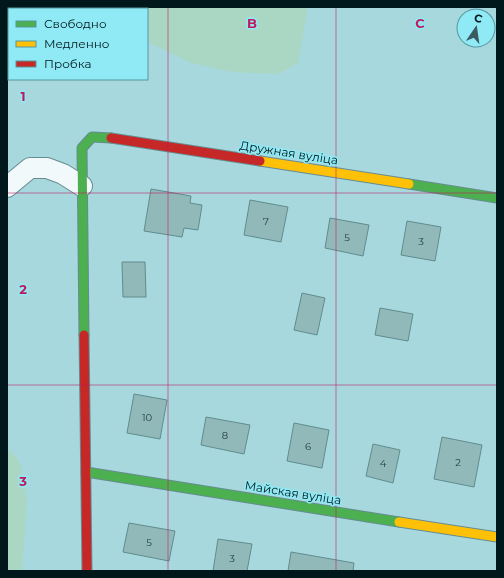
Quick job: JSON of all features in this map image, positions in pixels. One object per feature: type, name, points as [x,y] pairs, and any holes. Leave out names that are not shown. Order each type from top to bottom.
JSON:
[{"type":"street","name":"Дружная вуліца","points":[[82,186],[82,148],[92,137],[116,138],[497,198]]},
{"type":"street","points":[[7,187],[30,168],[47,168],[63,174],[82,186],[87,571]]},
{"type":"street","name":"Майская вуліца","points":[[86,472],[497,537]]},
{"type":"green space","points":[[163,7],[179,9],[180,7],[308,7],[298,63],[278,74],[232,72],[191,63],[152,44],[148,38],[148,8],[138,8]]},
{"type":"green space","points":[[7,448],[19,460],[27,498],[22,571],[7,571]]},
{"type":"building","points":[[151,189],[191,196],[190,203],[202,205],[198,230],[184,228],[182,237],[144,231]]},
{"type":"building","points":[[250,200],[288,207],[281,242],[244,235]]},
{"type":"building","points":[[330,218],[369,225],[363,256],[325,248]]},
{"type":"building","points":[[407,221],[441,227],[435,261],[401,255]]},
{"type":"building","points":[[122,262],[145,262],[146,297],[123,297]]},
{"type":"building","points":[[302,293],[325,298],[317,335],[294,330]]},
{"type":"building","points":[[380,308],[413,314],[408,341],[375,335]]},
{"type":"building","points":[[134,394],[167,400],[160,439],[127,433]]},
{"type":"building","points":[[206,417],[250,425],[244,454],[201,445]]},
{"type":"building","points":[[294,423],[329,430],[322,468],[287,461]]},
{"type":"building","points":[[442,437],[482,445],[474,487],[434,479]]},
{"type":"building","points":[[373,444],[400,450],[393,483],[366,476]]},
{"type":"building","points":[[129,523],[175,531],[169,561],[123,552]]},
{"type":"building","points":[[218,539],[252,544],[247,571],[213,571]]},
{"type":"building","points":[[291,552],[354,563],[353,571],[288,571]]},
{"type":"traffic: fast","points":[[84,335],[82,148],[92,137],[111,138]]},
{"type":"traffic: fast","points":[[409,184],[497,198]]},
{"type":"traffic: fast","points":[[86,472],[399,522]]},
{"type":"traffic: slow","points":[[260,161],[409,184]]},
{"type":"traffic: slow","points":[[399,522],[497,537]]},
{"type":"traffic: jam","points":[[111,138],[260,161]]},
{"type":"traffic: jam","points":[[84,335],[87,571]]}]
